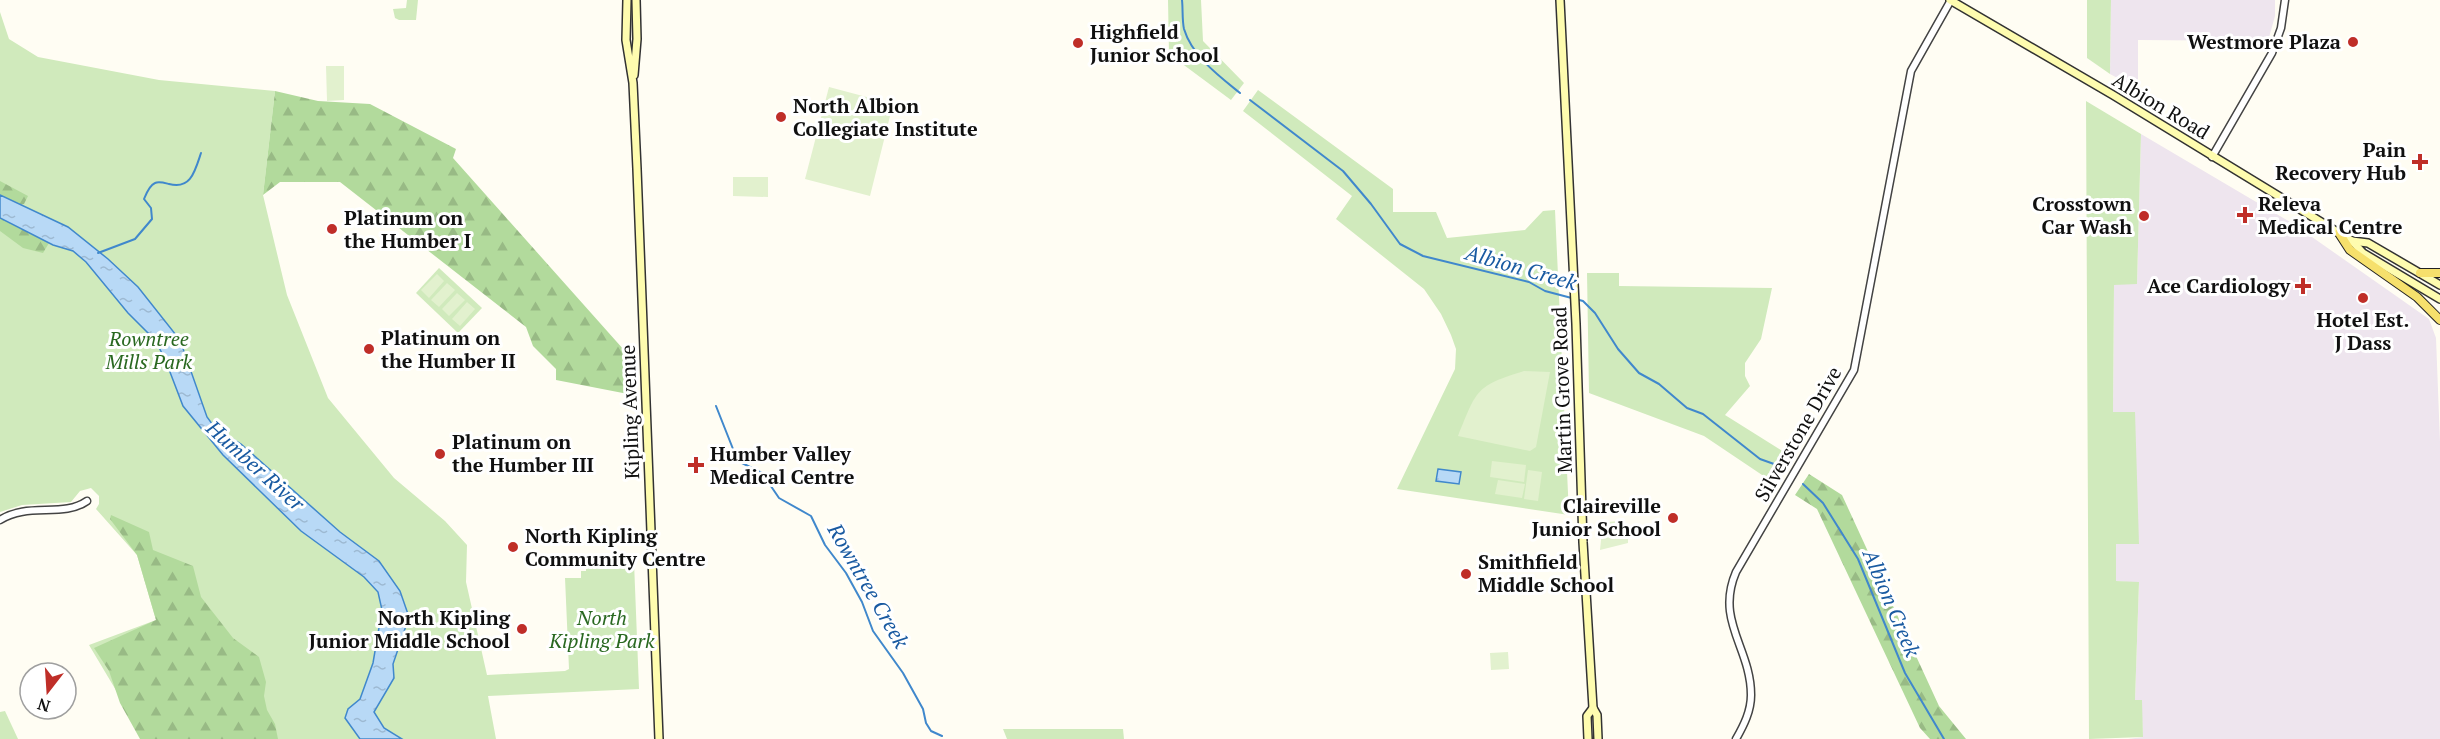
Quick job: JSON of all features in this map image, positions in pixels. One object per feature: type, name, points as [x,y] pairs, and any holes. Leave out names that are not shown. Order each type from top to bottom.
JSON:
[{"type":"main road","name":"Kipling Avenue","points":[[627,0],[626,40],[633,83],[659,739]]},
{"type":"main road","name":"Kipling Avenue","points":[[633,83],[637,39],[636,0]]},
{"type":"main road","name":"Martin Grove Road","points":[[1560,0],[1576,313],[1583,542],[1593,708],[1597,715],[1598,739]]},
{"type":"main road","name":"Albion Road","points":[[1951,0],[2339,233],[2352,241],[2363,253],[2440,299]]},
{"type":"main road","points":[[2339,233],[2350,250],[2417,297],[2440,320]]},
{"type":"main road","name":"Albion Road","points":[[2352,241],[2368,243],[2440,285]]},
{"type":"main road","points":[[2420,273],[2440,273]]},
{"type":"main road","name":"Martin Grove Road","points":[[1588,739],[1587,716],[1593,708]]},
{"type":"street","name":"Silverstone Drive","points":[[1736,739],[1749,713],[1751,695],[1747,670],[1730,617],[1728,602],[1730,587],[1736,572],[1854,370],[1911,71],[1951,0]]},
{"type":"street","points":[[2212,157],[2272,53],[2281,28],[2285,0]]},
{"type":"street","points":[[0,520],[10,514],[26,510],[76,508],[87,501]]},
{"type":"shaded area","points":[[2111,0],[2275,0],[2275,16],[2268,41],[2138,40],[2138,89],[2110,74]]},
{"type":"shaded area","points":[[2141,134],[2292,223],[2429,319],[2436,338],[2440,442],[2440,739],[2128,739],[2143,737],[2141,700],[2135,700],[2139,583],[2116,581],[2116,543],[2139,543],[2113,413],[2114,284],[2137,284]]},
{"type":"green space","points":[[407,0],[418,0],[416,20],[395,18],[393,9],[406,8]]},
{"type":"green space","points":[[1168,0],[1201,0],[1203,41],[1244,83],[1231,100],[1169,54]]},
{"type":"green space","points":[[2087,0],[2111,0],[2110,74],[2087,58]]},
{"type":"green space","name":"Rowntree Mills Park","points":[[0,12],[9,39],[38,57],[159,80],[275,91],[263,195],[287,295],[328,398],[394,478],[445,521],[467,545],[466,582],[487,675],[569,669],[565,578],[581,578],[581,571],[586,571],[586,564],[634,562],[639,689],[488,696],[496,739],[145,739],[89,645],[156,620],[137,555],[96,509],[99,496],[91,488],[80,491],[71,502],[22,505],[0,512]]},
{"type":"green space","points":[[326,66],[344,66],[344,100],[327,101]]},
{"type":"green space","points":[[829,87],[893,104],[870,196],[805,179]]},
{"type":"green space","points":[[1258,90],[1393,189],[1393,212],[1436,212],[1447,238],[1525,230],[1543,211],[1555,210],[1569,515],[1397,489],[1455,369],[1456,349],[1441,314],[1424,289],[1336,219],[1352,196],[1243,111]]},
{"type":"green space","points":[[275,91],[318,101],[370,104],[456,149],[453,158],[624,350],[628,394],[556,380],[556,369],[533,346],[526,327],[340,182],[280,182],[263,195]]},
{"type":"green space","points":[[2086,101],[2141,134],[2137,284],[2114,285],[2113,412],[2135,412],[2139,544],[2116,544],[2116,581],[2139,582],[2135,700],[2142,700],[2143,737],[2089,739]]},
{"type":"green space","points":[[733,177],[768,177],[768,197],[733,196]]},
{"type":"green space","points":[[0,181],[28,196],[24,204],[18,205],[0,195]]},
{"type":"green space","points":[[0,218],[49,243],[43,253],[23,248],[0,231]]},
{"type":"green space","points":[[439,268],[482,308],[458,333],[416,293]]},
{"type":"green space","points":[[1587,273],[1619,273],[1619,286],[1772,288],[1761,339],[1745,363],[1745,376],[1750,386],[1725,415],[1789,455],[1774,483],[1704,436],[1589,393]]},
{"type":"green space","points":[[437,274],[444,281],[429,298],[421,290]]},
{"type":"green space","points":[[447,283],[455,290],[439,307],[431,300]]},
{"type":"green space","points":[[457,293],[465,300],[449,316],[442,309]]},
{"type":"green space","points":[[467,302],[475,309],[460,326],[452,319]]},
{"type":"green space","points":[[1524,371],[1550,372],[1536,447],[1530,451],[1458,436],[1474,399],[1480,392],[1496,381]]},
{"type":"green space","points":[[1492,461],[1526,465],[1524,482],[1490,477]]},
{"type":"green space","points":[[1528,470],[1542,472],[1538,501],[1524,499]]},
{"type":"green space","points":[[1809,474],[1842,495],[1939,706],[1966,739],[1930,739],[1920,728],[1817,509],[1795,495]]},
{"type":"green space","points":[[1498,480],[1525,484],[1522,498],[1495,494]]},
{"type":"green space","points":[[111,515],[149,532],[153,550],[193,566],[201,597],[233,638],[259,657],[266,682],[264,696],[267,710],[275,724],[278,739],[140,739],[120,703],[109,671],[94,648],[156,620],[137,555],[110,519]]},
{"type":"green space","points":[[1619,521],[1628,529],[1628,543],[1600,550],[1602,530],[1607,522]]},
{"type":"green space","points":[[1508,652],[1509,669],[1491,670],[1490,653]]},
{"type":"green space","points":[[5,711],[18,739],[0,739],[0,712]]},
{"type":"green space","points":[[1003,729],[1123,729],[1124,739],[1007,739]]},
{"type":"water","name":"Humber River","points":[[0,195],[68,227],[138,287],[180,340],[207,417],[215,428],[241,444],[340,532],[379,561],[400,591],[409,617],[393,664],[394,678],[374,712],[384,728],[402,739],[360,739],[345,718],[348,709],[360,699],[373,663],[382,610],[378,592],[364,577],[301,531],[223,455],[183,406],[155,340],[128,313],[86,262],[73,251],[53,245],[0,218]]},
{"type":"water","points":[[1438,469],[1461,472],[1459,484],[1436,481]]},
{"type":"waterway","name":"Albion Creek","points":[[1182,0],[1184,29],[1193,48],[1207,65],[1240,93]]},
{"type":"waterway","name":"Albion Creek","points":[[1250,100],[1343,171],[1400,244],[1423,256],[1529,282],[1545,291],[1583,301],[1595,313],[1618,349],[1639,373],[1659,384],[1687,408],[1703,414],[1760,459],[1782,470]]},
{"type":"waterway","name":"Rowntree Creek","points":[[98,253],[135,239],[152,219],[151,208],[144,199],[153,184],[162,182],[176,185],[187,182],[194,172],[201,153]]},
{"type":"waterway","name":"Rowntree Creek","points":[[716,406],[735,454],[742,463],[762,473],[779,498],[811,516],[825,545],[846,573],[862,602],[873,631],[903,673],[923,709],[926,723],[931,731],[942,736]]},
{"type":"waterway","name":"Albion Creek","points":[[1803,484],[1823,503],[1858,559],[1905,673],[1944,739]]},
{"type":"place","name":"Westmore Plaza","points":[[2353,42]]},
{"type":"place","name":"Highfield Junior School","points":[[1078,43]]},
{"type":"place","name":"North Albion Collegiate Institute","points":[[781,117]]},
{"type":"place","name":"Pain Recovery Hub","points":[[2420,162]]},
{"type":"place","name":"Releva Medical Centre","points":[[2245,215]]},
{"type":"place","name":"Crosstown Car Wash","points":[[2144,216]]},
{"type":"place","name":"Platinum on the Humber I","points":[[332,229]]},
{"type":"place","name":"Ace Cardiology","points":[[2303,286]]},
{"type":"place","name":"Hotel Est. J Dass","points":[[2363,298]]},
{"type":"place","name":"Platinum on the Humber II","points":[[369,349]]},
{"type":"place","name":"Platinum on the Humber III","points":[[440,454]]},
{"type":"place","name":"Humber Valley Medical Centre","points":[[696,465]]},
{"type":"place","name":"Claireville Junior School","points":[[1673,518]]},
{"type":"place","name":"North Kipling Community Centre","points":[[513,547]]},
{"type":"place","name":"Smithfield Middle School","points":[[1466,574]]},
{"type":"place","name":"North Kipling Junior Middle School","points":[[522,629]]},
{"type":"park label","name":"North Kipling Park","points":[[602,630]]}]
